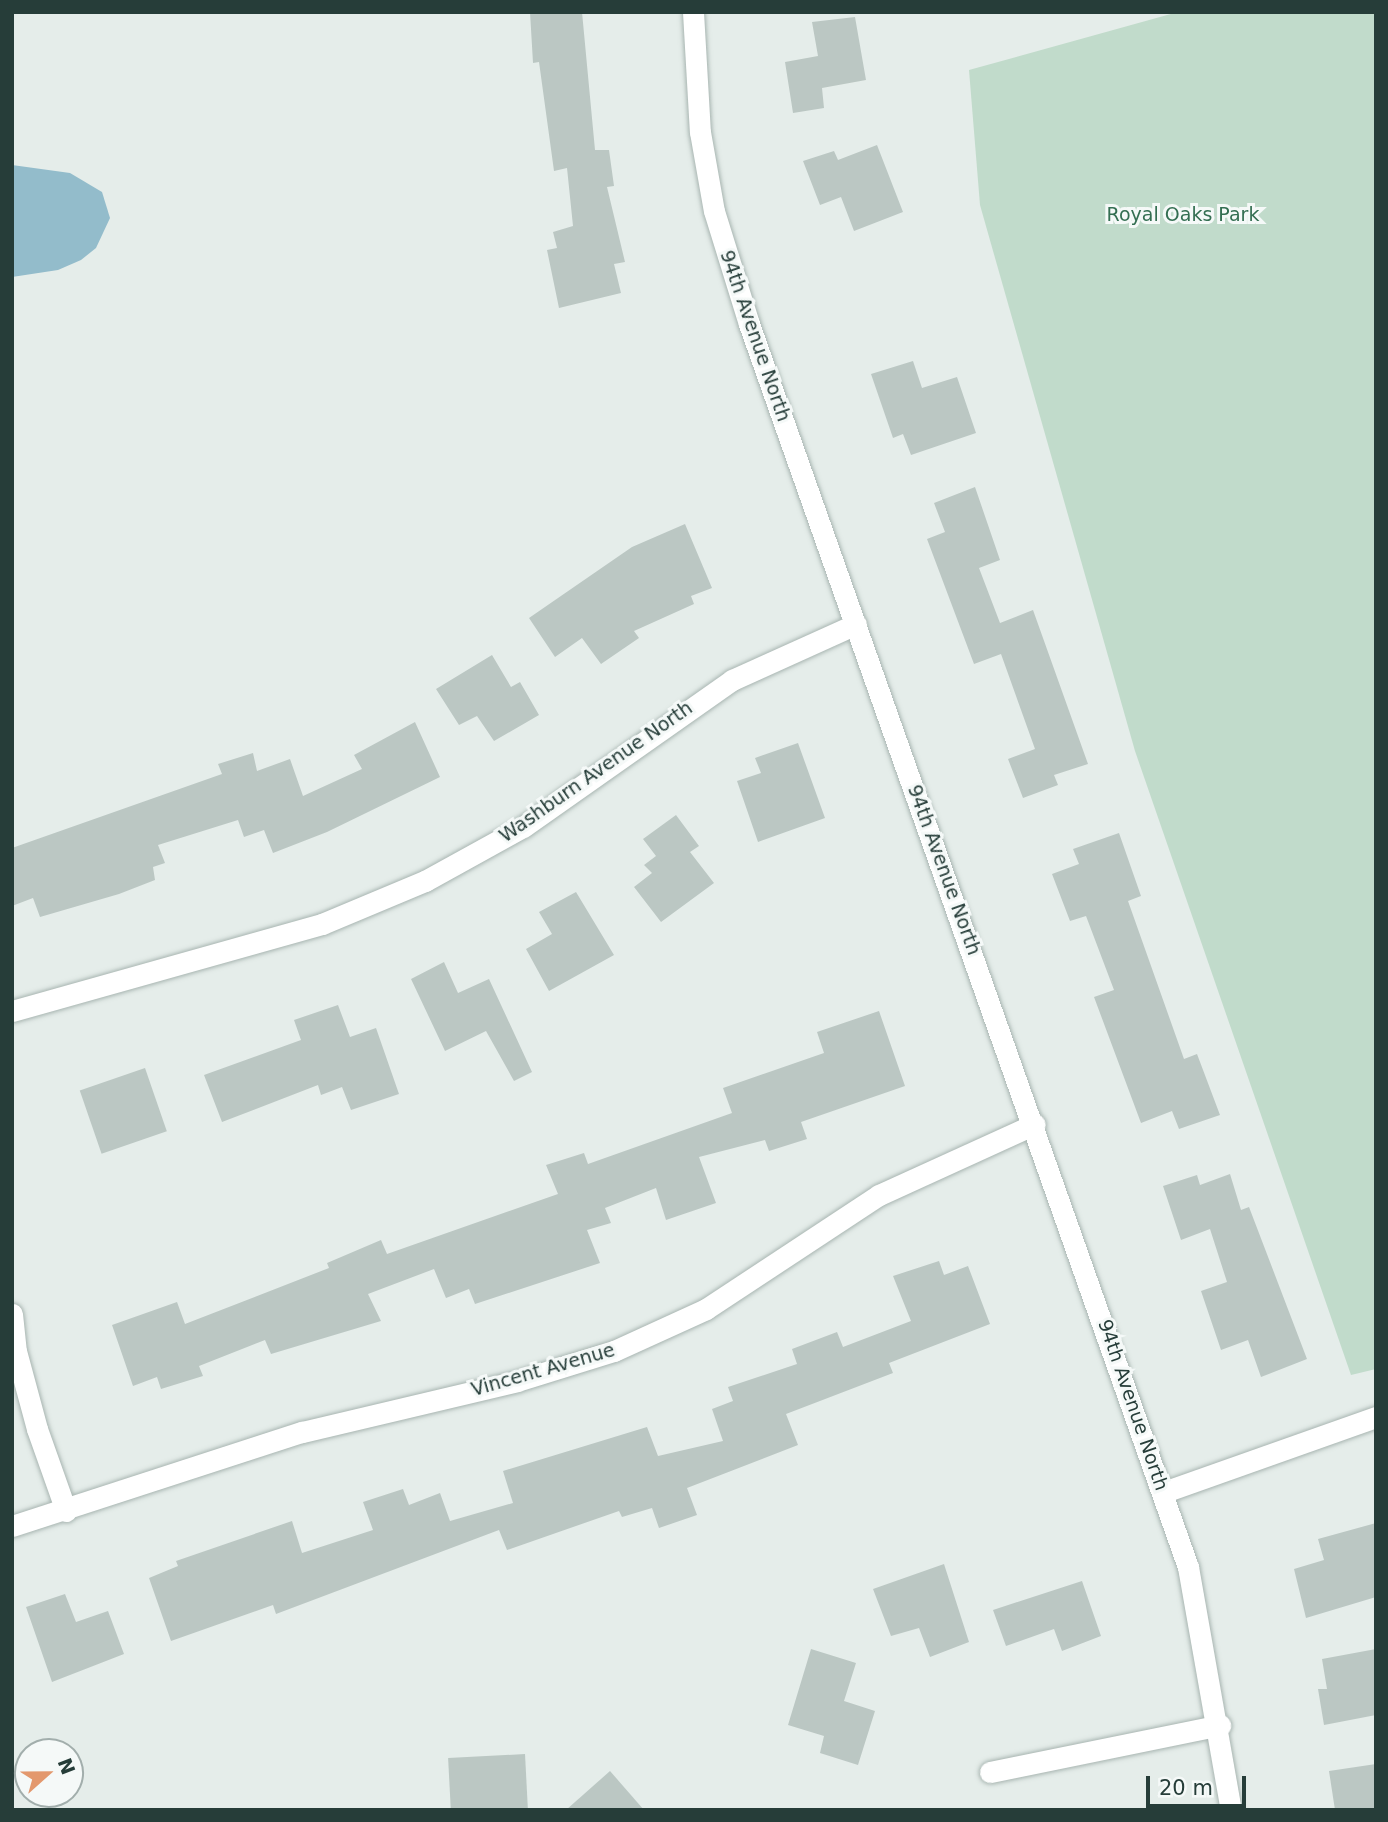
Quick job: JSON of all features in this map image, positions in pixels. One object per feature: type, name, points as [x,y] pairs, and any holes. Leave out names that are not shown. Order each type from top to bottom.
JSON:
[{"type":"street","name":"94th Avenue North","points":[[693,12],[700,132],[714,211],[749,324],[1035,1125],[1188,1566],[1220,1725],[1231,1810]]},
{"type":"street","name":"Washburn Avenue North","points":[[12,1011],[321,924],[425,881],[523,827],[732,680],[856,624]]},
{"type":"street","name":"Vincent Avenue","points":[[12,1526],[66,1511],[302,1432],[517,1381],[614,1351],[706,1309],[878,1195],[1035,1125]]},
{"type":"street","points":[[12,1314],[16,1351],[37,1429],[66,1511]]},
{"type":"street","points":[[1164,1492],[1376,1417]]},
{"type":"street","points":[[990,1772],[1220,1725]]},
{"type":"green space","name":"Royal Oaks Park","points":[[1178,12],[1376,12],[1376,1369],[1351,1375],[1135,751],[980,205],[969,70]]},
{"type":"water","points":[[12,165],[70,173],[102,192],[110,218],[96,248],[81,260],[58,270],[12,277]]},
{"type":"building","points":[[530,12],[582,12],[595,150],[609,150],[614,186],[607,187],[625,262],[614,264],[621,293],[559,308],[547,250],[557,248],[553,232],[573,226],[567,168],[554,171],[539,62],[533,63]]},
{"type":"building","points":[[855,17],[866,80],[822,88],[824,108],[793,113],[785,62],[818,56],[812,22]]},
{"type":"building","points":[[877,145],[903,212],[854,231],[841,197],[820,205],[803,161],[834,151],[838,160]]},
{"type":"building","points":[[913,361],[922,388],[957,377],[976,433],[911,455],[903,434],[893,438],[871,374]]},
{"type":"building","points":[[975,487],[1000,560],[979,568],[1000,623],[1033,610],[1088,764],[1054,775],[1058,785],[1023,798],[1008,759],[1035,749],[1001,654],[974,664],[927,539],[945,532],[934,503]]},
{"type":"building","points":[[685,524],[712,588],[691,596],[694,604],[634,631],[639,638],[601,664],[582,638],[555,657],[529,618],[632,547]]},
{"type":"building","points":[[492,655],[511,687],[520,682],[539,715],[494,741],[477,716],[459,725],[436,689]]},
{"type":"building","points":[[415,722],[440,777],[327,832],[273,853],[264,830],[244,837],[238,820],[158,845],[165,863],[153,867],[155,880],[119,894],[40,917],[33,898],[12,906],[12,848],[222,774],[218,764],[253,753],[257,771],[290,759],[303,796],[362,769],[354,755]]},
{"type":"building","points":[[798,743],[825,818],[758,842],[737,781],[761,773],[755,758]]},
{"type":"building","points":[[676,815],[699,846],[690,852],[714,883],[661,922],[634,887],[652,873],[644,865],[656,856],[643,839]]},
{"type":"building","points":[[1119,833],[1141,896],[1128,901],[1184,1059],[1197,1054],[1220,1115],[1179,1129],[1172,1111],[1141,1123],[1094,997],[1114,990],[1086,916],[1070,921],[1052,874],[1079,864],[1073,849]]},
{"type":"building","points":[[576,892],[614,955],[549,991],[526,949],[552,934],[539,912]]},
{"type":"building","points":[[444,962],[458,993],[489,979],[532,1072],[514,1081],[486,1031],[445,1051],[411,979]]},
{"type":"building","points":[[338,1005],[350,1037],[376,1028],[399,1094],[351,1110],[342,1087],[321,1095],[318,1085],[222,1122],[204,1075],[301,1040],[294,1020]]},
{"type":"building","points":[[879,1011],[905,1086],[801,1122],[807,1139],[769,1151],[765,1140],[699,1157],[716,1203],[666,1220],[656,1188],[605,1208],[611,1223],[587,1230],[600,1263],[475,1304],[469,1289],[446,1298],[434,1269],[368,1294],[381,1321],[271,1354],[265,1340],[199,1366],[203,1376],[161,1389],[157,1377],[133,1386],[112,1325],[177,1302],[185,1324],[329,1268],[327,1263],[381,1240],[387,1254],[558,1194],[546,1165],[584,1153],[588,1164],[732,1113],[723,1088],[824,1053],[817,1032]]},
{"type":"building","points":[[145,1068],[167,1131],[102,1154],[80,1090]]},
{"type":"building","points":[[1230,1174],[1241,1210],[1249,1207],[1307,1359],[1261,1377],[1248,1340],[1221,1350],[1201,1291],[1227,1282],[1210,1229],[1181,1240],[1163,1186],[1197,1175],[1200,1185]]},
{"type":"building","points":[[939,1261],[944,1275],[968,1266],[990,1324],[889,1363],[893,1373],[786,1414],[798,1445],[687,1488],[697,1515],[659,1528],[652,1508],[622,1517],[619,1511],[507,1550],[499,1530],[276,1614],[273,1605],[171,1641],[149,1578],[178,1566],[176,1561],[292,1521],[302,1553],[373,1530],[363,1502],[403,1489],[409,1505],[440,1493],[450,1521],[513,1503],[503,1471],[647,1427],[658,1456],[723,1441],[712,1409],[733,1401],[728,1387],[797,1364],[792,1349],[837,1332],[843,1347],[911,1321],[893,1276]]},
{"type":"building","points":[[1376,1523],[1376,1597],[1306,1618],[1294,1569],[1324,1560],[1318,1539]]},
{"type":"building","points":[[944,1564],[969,1642],[930,1657],[919,1628],[891,1636],[873,1589]]},
{"type":"building","points":[[1082,1581],[1101,1636],[1062,1651],[1054,1629],[1006,1646],[993,1610]]},
{"type":"building","points":[[65,1594],[76,1622],[108,1611],[124,1654],[52,1682],[26,1607]]},
{"type":"building","points":[[811,1649],[856,1663],[844,1701],[875,1711],[858,1765],[820,1753],[824,1736],[788,1725]]},
{"type":"building","points":[[1376,1649],[1376,1715],[1324,1725],[1318,1689],[1327,1689],[1322,1659]]},
{"type":"building","points":[[525,1754],[528,1810],[451,1810],[448,1758]]},
{"type":"building","points":[[1376,1764],[1376,1810],[1335,1810],[1329,1771]]},
{"type":"building","points":[[610,1771],[644,1810],[566,1810]]}]
